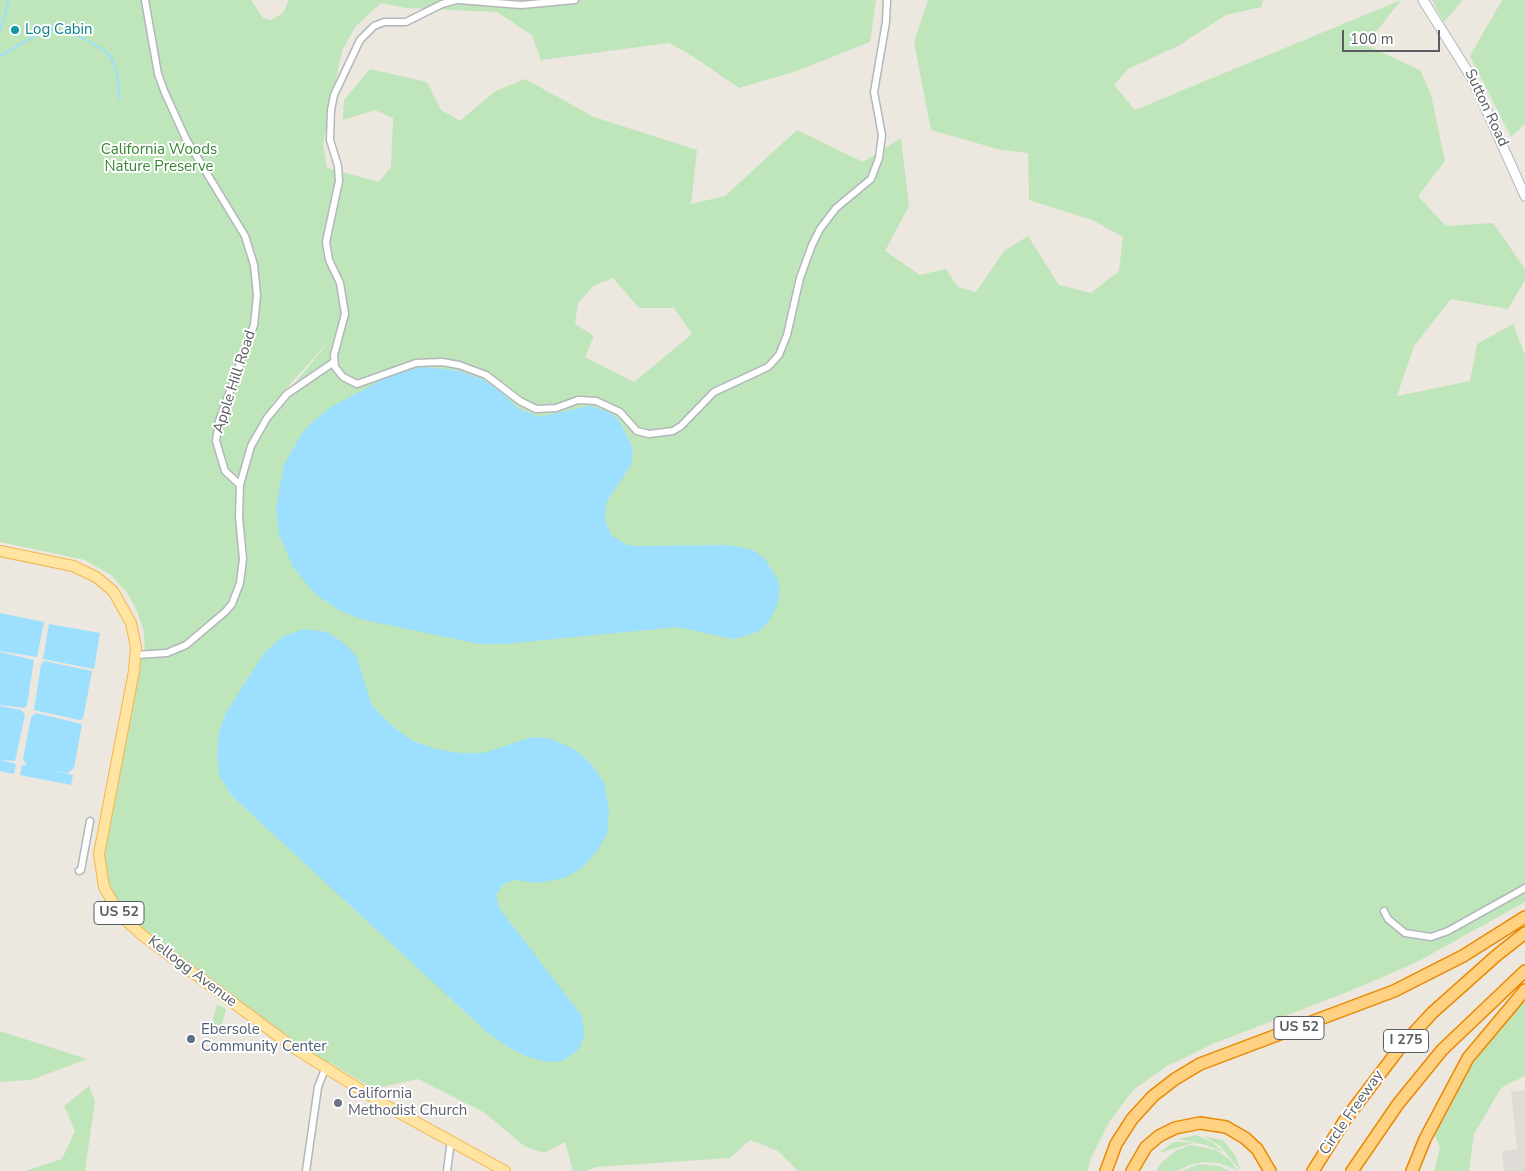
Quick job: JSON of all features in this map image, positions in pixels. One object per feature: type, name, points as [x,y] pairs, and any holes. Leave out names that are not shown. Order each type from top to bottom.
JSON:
[{"type":"highway","name":"US 52","points":[[1106,1171],[1116,1144],[1132,1119],[1153,1096],[1175,1079],[1200,1064],[1394,991],[1462,956],[1525,917]]},
{"type":"highway","name":"Circle Freeway","points":[[1313,1171],[1345,1120],[1399,1049],[1432,1013],[1497,955],[1525,933]]},
{"type":"highway","name":"Circle Freeway","points":[[1352,1171],[1398,1104],[1442,1050],[1525,971]]},
{"type":"highway","points":[[1412,1171],[1425,1139],[1468,1058],[1525,990]]},
{"type":"highway","points":[[1132,1171],[1146,1147],[1159,1136],[1175,1128],[1200,1123],[1226,1127],[1245,1138],[1257,1149],[1270,1171]]},
{"type":"main road","name":"Kellogg Avenue","points":[[0,551],[73,566],[105,584],[118,598],[129,618],[135,637],[135,656],[100,841],[102,878],[109,899],[126,922],[325,1068],[385,1105],[506,1171]]},
{"type":"street","name":"Apple Hill Road","points":[[145,0],[158,74],[172,112],[186,139],[245,236],[254,265],[257,295],[254,325],[219,421],[216,441],[217,451],[225,470],[240,485]]},
{"type":"street","points":[[575,0],[521,5],[457,0],[442,4],[415,19],[398,24],[384,22],[366,32],[350,57],[334,95],[331,110],[330,140],[338,166],[339,181],[326,242],[329,260],[340,283],[345,314],[334,362],[342,377],[357,384],[416,363],[442,362],[459,365],[486,375],[520,401],[536,409],[556,408],[578,400],[596,400],[620,412],[633,428],[642,433],[667,433],[681,426],[714,392],[753,375],[774,362],[784,344],[800,278],[816,237],[836,208],[866,184],[875,171],[879,158],[882,134],[874,92],[886,22],[887,0]]},
{"type":"street","name":"Sutton Road","points":[[1423,0],[1473,80],[1525,196]]},
{"type":"street","points":[[135,656],[156,655],[178,650],[192,641],[232,604],[243,570],[239,517],[240,485],[251,446],[267,418],[288,394],[334,362]]},
{"type":"street","points":[[79,871],[90,821]]},
{"type":"street","points":[[1384,911],[1388,919],[1405,933],[1431,937],[1448,931],[1525,888]]},
{"type":"street","points":[[306,1171],[318,1087],[325,1068]]},
{"type":"street","points":[[447,1171],[450,1140]]},
{"type":"shaded area","points":[[1525,1090],[1525,1171],[1504,1171],[1502,1151],[1517,1149],[1511,1092]]},
{"type":"green space","name":"California Woods Nature Preserve","points":[[0,0],[251,0],[263,18],[271,20],[283,13],[289,0],[876,0],[870,42],[797,71],[739,88],[694,57],[669,43],[541,60],[532,35],[497,12],[406,8],[381,3],[356,26],[342,51],[323,144],[327,168],[379,182],[391,167],[393,118],[375,110],[343,120],[344,100],[370,69],[427,82],[441,110],[460,121],[494,92],[525,79],[594,117],[697,150],[691,204],[725,196],[797,130],[863,162],[901,138],[909,206],[885,251],[920,275],[946,269],[958,287],[976,292],[1004,251],[1028,236],[1059,285],[1091,293],[1119,271],[1123,237],[1092,220],[1029,200],[1028,153],[1001,150],[931,130],[914,42],[928,0],[1263,0],[1261,7],[1226,15],[1178,46],[1128,69],[1114,85],[1135,110],[1401,0],[1366,45],[1420,70],[1431,95],[1445,161],[1418,196],[1446,226],[1493,223],[1525,269],[1525,280],[1508,309],[1451,299],[1414,346],[1397,396],[1470,381],[1477,344],[1513,324],[1525,355],[1525,902],[1415,963],[1350,991],[1215,1043],[1167,1066],[1133,1090],[1110,1121],[1090,1160],[1088,1171],[798,1171],[778,1151],[750,1140],[730,1158],[596,1167],[586,1171],[573,1171],[565,1142],[544,1153],[524,1146],[485,1113],[418,1079],[373,1089],[329,1062],[325,1069],[126,922],[100,866],[135,655],[145,655],[144,631],[137,611],[128,594],[111,575],[85,560],[0,542]],"holes":[[[613,278],[639,308],[674,308],[692,334],[634,382],[585,357],[594,336],[575,324],[578,303],[593,286]],[[332,338],[271,412],[272,404]]]},
{"type":"green space","points":[[1432,0],[1463,0],[1444,22]]},
{"type":"green space","points":[[1502,0],[1525,0],[1525,124],[1511,137],[1470,56]]},
{"type":"green space","points":[[1525,990],[1525,1076],[1501,1088],[1474,1134],[1469,1171],[1434,1171],[1440,1148],[1431,1127],[1453,1083]]},
{"type":"green space","points":[[217,1004],[226,1009],[220,1033],[210,1031]]},
{"type":"green space","points":[[0,1031],[87,1059],[31,1080],[0,1082]]},
{"type":"green space","points":[[89,1086],[95,1101],[85,1171],[25,1171],[62,1159],[75,1131],[64,1106]]},
{"type":"green space","points":[[1197,1135],[1213,1143],[1223,1152],[1206,1145],[1179,1139]]},
{"type":"green space","points":[[1203,1136],[1223,1140],[1235,1155],[1241,1171],[1220,1146]]},
{"type":"green space","points":[[1174,1142],[1186,1142],[1194,1143],[1158,1153]]},
{"type":"green space","points":[[1191,1145],[1216,1150],[1230,1160],[1238,1171],[1219,1163],[1202,1162],[1189,1165],[1178,1171],[1156,1171],[1162,1162],[1176,1151]]},
{"type":"green space","points":[[1200,1164],[1220,1166],[1230,1171],[1182,1171]]},
{"type":"water","points":[[422,367],[455,370],[482,379],[497,389],[519,409],[539,417],[589,406],[613,415],[620,422],[633,449],[631,465],[606,503],[605,520],[611,535],[627,545],[729,545],[753,550],[765,559],[778,580],[780,589],[777,606],[769,621],[759,631],[733,639],[678,627],[504,644],[479,644],[360,619],[339,610],[315,594],[293,567],[279,534],[276,508],[284,465],[309,425],[331,407],[389,376]]},
{"type":"water","points":[[0,613],[44,622],[37,657],[0,651]]},
{"type":"water","points":[[49,624],[100,633],[94,669],[43,659]]},
{"type":"water","points":[[304,629],[327,632],[344,643],[357,657],[371,704],[390,724],[411,740],[435,749],[460,753],[484,753],[532,737],[551,739],[576,750],[592,765],[604,783],[609,810],[607,834],[597,851],[582,868],[564,878],[538,883],[514,880],[503,884],[496,895],[499,908],[582,1016],[584,1036],[579,1049],[563,1061],[547,1062],[526,1056],[508,1047],[488,1033],[232,796],[219,775],[217,754],[219,733],[226,713],[264,653],[284,636]]},
{"type":"water","points":[[0,652],[34,660],[25,708],[0,705]]},
{"type":"water","points":[[44,661],[92,671],[83,719],[79,720],[34,710],[41,664]]},
{"type":"water","points":[[0,706],[21,710],[25,715],[15,761],[0,760]]},
{"type":"water","points":[[36,713],[82,724],[74,768],[68,773],[51,770],[73,775],[71,785],[20,775],[22,765],[27,765],[23,759],[31,717]]},
{"type":"water","points":[[0,760],[16,764],[14,774],[0,771]]},
{"type":"waterway","points":[[0,31],[9,0]]},
{"type":"waterway","points":[[0,56],[47,29],[77,35],[104,50],[111,57],[117,73],[120,100]]},
{"type":"place","name":"Log Cabin","points":[[15,30]]},
{"type":"place","name":"Ebersole Community Center","points":[[191,1039]]},
{"type":"place","name":"California Methodist Church","points":[[338,1103]]}]
